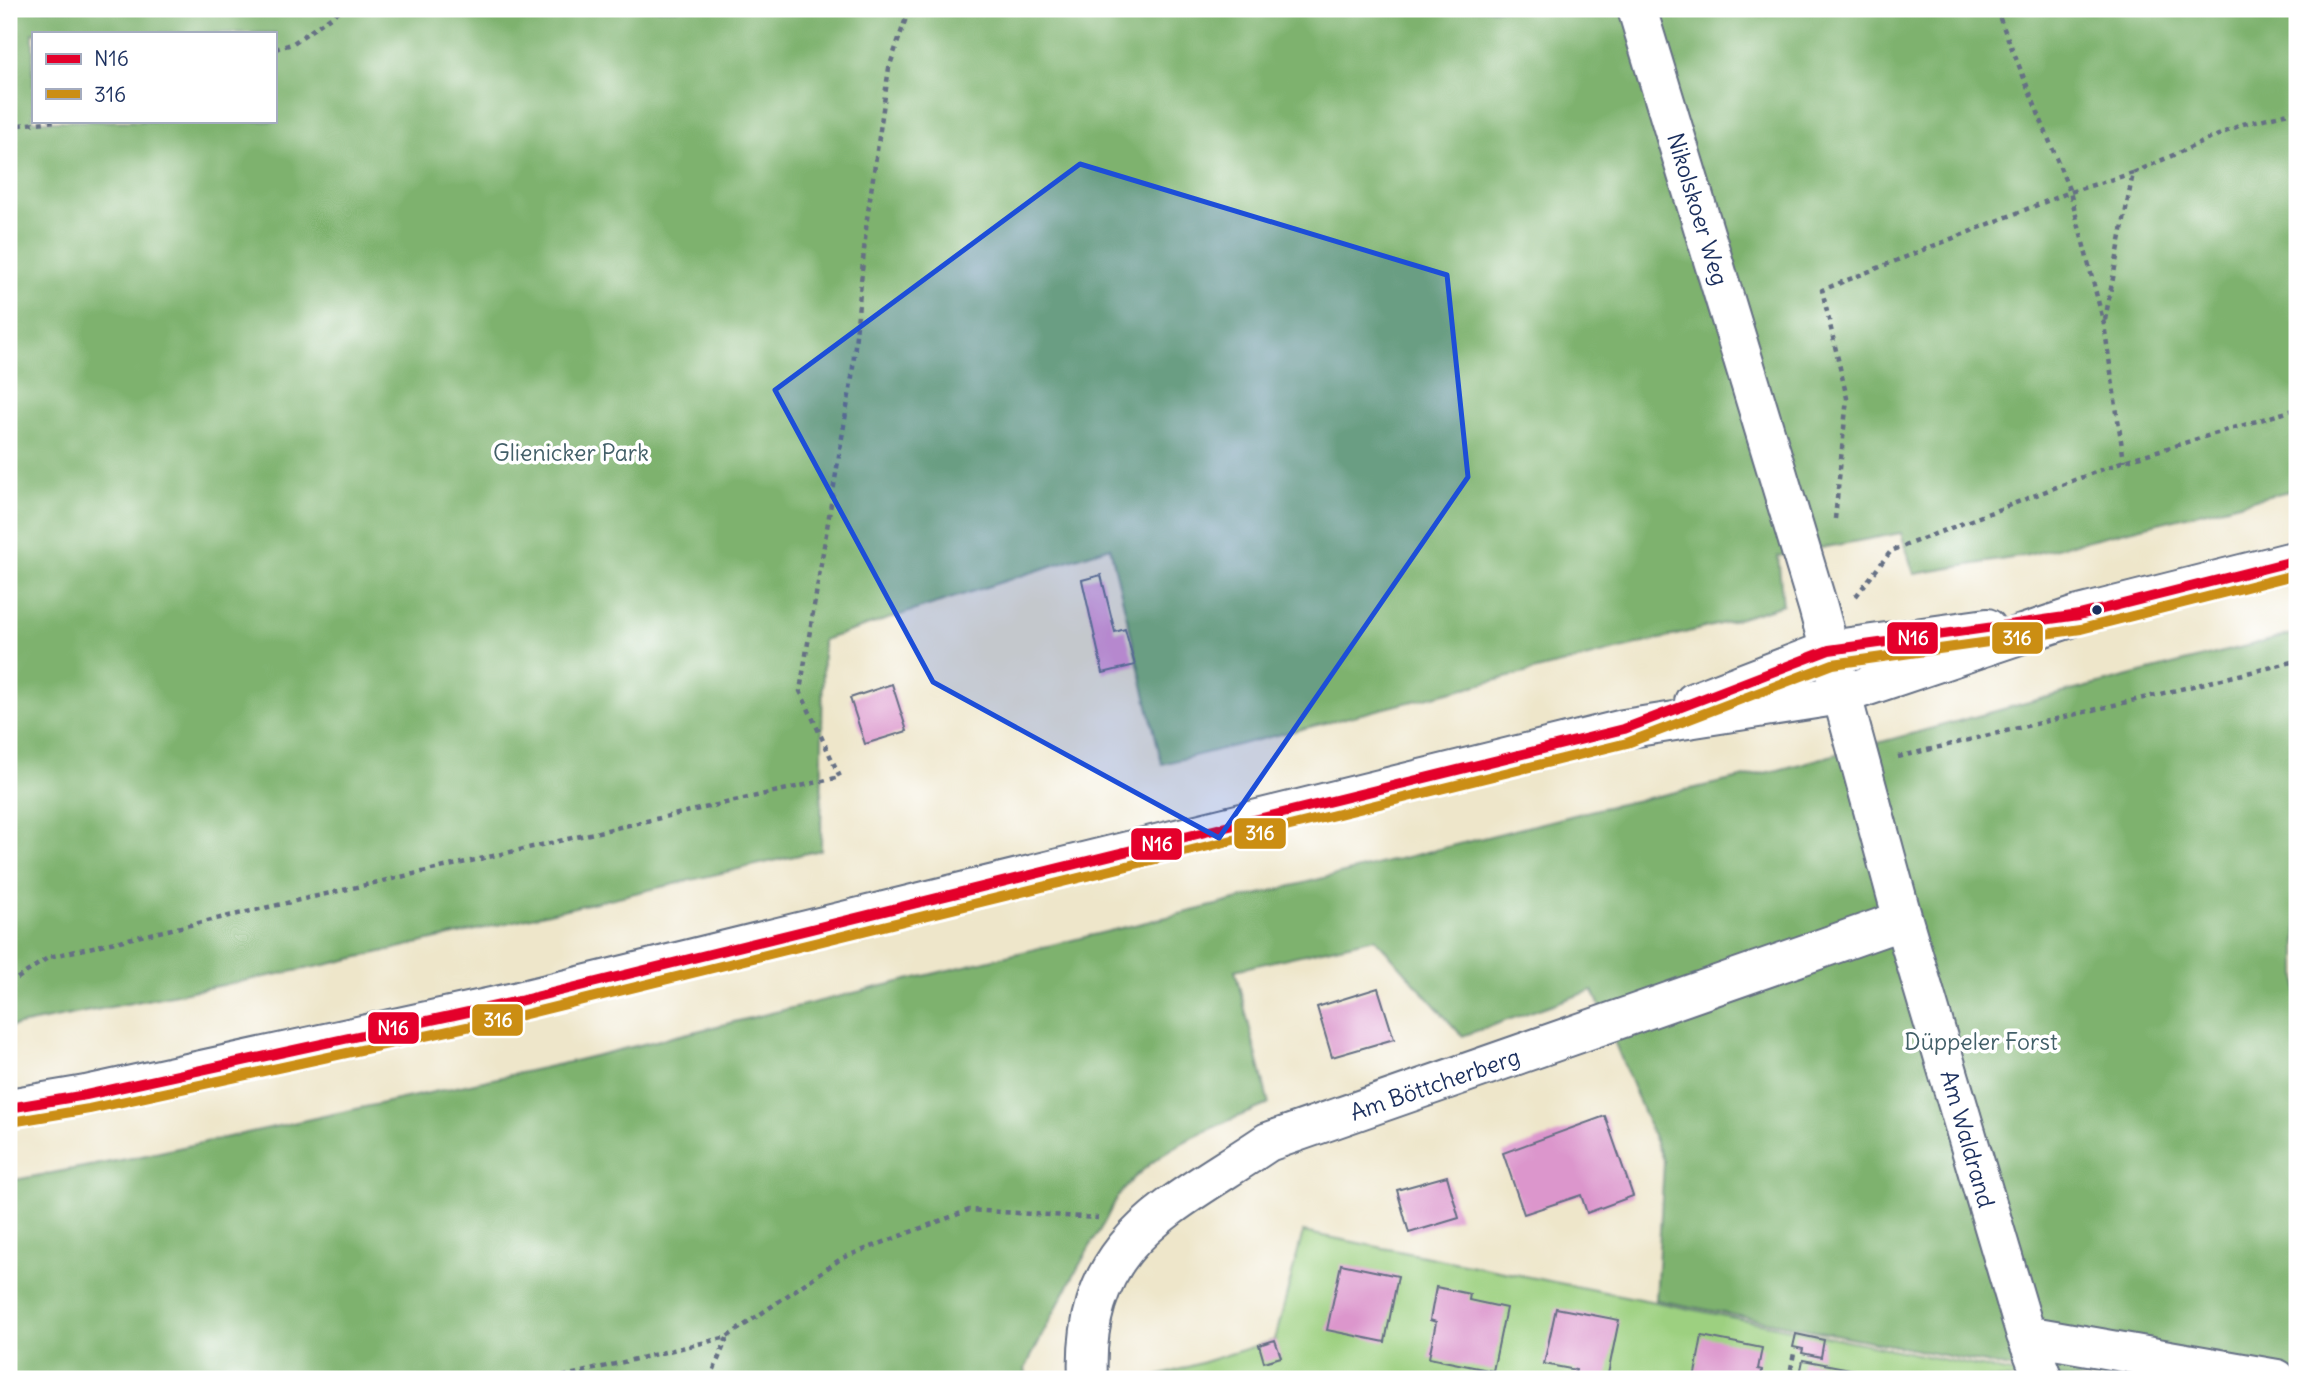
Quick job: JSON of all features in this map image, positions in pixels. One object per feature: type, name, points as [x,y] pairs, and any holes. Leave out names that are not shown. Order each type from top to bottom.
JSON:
[{"type":"main road","name":"Nikolskoer Weg","points":[[1637,9],[1841,695]]},
{"type":"main road","points":[[9,1108],[519,1001],[1624,729],[1841,695],[2079,615],[2297,560]]},
{"type":"main road","points":[[1624,729],[1829,650],[2079,615]]},
{"type":"main road","name":"Am Waldrand","points":[[1841,695],[1903,920],[2026,1335],[2043,1379]]},
{"type":"main road","name":"Am Böttcherberg","points":[[1088,1379],[1093,1321],[1103,1281],[1125,1247],[1148,1221],[1179,1197],[1217,1177],[1268,1142],[1903,920]]},
{"type":"main road","points":[[2026,1335],[2277,1379]]},
{"type":"path","points":[[276,49],[292,44],[342,9]]},
{"type":"path","points":[[9,984],[49,957],[840,777],[800,691],[852,377],[867,219],[889,68],[909,9]]},
{"type":"path","points":[[1996,9],[2070,192],[2104,324],[2123,461]]},
{"type":"path","points":[[1834,527],[1847,398],[1822,290],[2070,192],[2133,173],[2243,124],[2297,111]]},
{"type":"path","points":[[9,126],[47,122]]},
{"type":"path","points":[[2104,324],[2133,173]]},
{"type":"path","points":[[1852,585],[1857,597],[1891,551],[2123,461],[2297,408]]},
{"type":"path","points":[[1860,766],[2297,661]]},
{"type":"path","points":[[553,1379],[727,1337],[842,1258],[969,1210],[1148,1221]]},
{"type":"path","points":[[710,1379],[727,1337]]},
{"type":"path","points":[[1789,1379],[1794,1353]]},
{"type":"highlighted area","points":[[1080,164],[1447,275],[1468,477],[1219,838],[933,682],[775,390]]},
{"type":"green space","name":"Glienicker Park","points":[[9,9],[2297,9],[2297,489],[2024,556],[1914,574],[1901,533],[1778,556],[1783,605],[1728,622],[1162,764],[1110,547],[823,640],[821,850],[325,965],[9,1027]]},
{"type":"green space","name":"Düppeler Forst","points":[[2297,633],[2297,1379],[2067,1379],[1656,1300],[1664,1162],[1593,990],[1462,1036],[1375,938],[1235,970],[1269,1104],[1208,1130],[1169,1151],[1134,1178],[1119,1195],[1025,1369],[1027,1379],[9,1379],[9,1181],[137,1157],[565,1063],[1602,808],[1778,770]]},
{"type":"green space","points":[[1303,1232],[2017,1374],[2019,1379],[1149,1379],[1275,1340]]},
{"type":"building","points":[[1101,575],[1115,632],[1125,629],[1135,665],[1103,673],[1082,580]]},
{"type":"building","points":[[892,684],[907,731],[865,744],[850,698]]},
{"type":"building","points":[[1378,988],[1394,1039],[1332,1057],[1317,1007]]},
{"type":"building","points":[[1605,1116],[1633,1196],[1587,1213],[1581,1195],[1524,1214],[1503,1153]]},
{"type":"building","points":[[1447,1176],[1459,1218],[1409,1233],[1397,1190]]},
{"type":"building","points":[[1341,1264],[1398,1276],[1385,1342],[1327,1330]]},
{"type":"building","points":[[1436,1287],[1470,1294],[1469,1300],[1506,1308],[1493,1371],[1429,1358],[1436,1322],[1430,1320]]},
{"type":"building","points":[[1556,1308],[1619,1320],[1607,1379],[1574,1379],[1576,1370],[1544,1364]]},
{"type":"building","points":[[1796,1334],[1824,1340],[1821,1357],[1802,1353],[1803,1349],[1793,1347]]},
{"type":"building","points":[[1702,1336],[1762,1348],[1758,1369],[1762,1370],[1761,1379],[1694,1379]]},
{"type":"building","points":[[1275,1340],[1281,1357],[1264,1362],[1259,1345]]},
{"type":"building","points":[[1803,1360],[1866,1372],[1865,1379],[1799,1379]]},
{"type":"transit line","name":"N16","points":[[9,1108],[86,1095],[519,1001],[1624,729],[1829,650],[2079,615],[2297,560]]},
{"type":"transit line","name":"316","points":[[11,1122],[89,1109],[522,1015],[1627,743],[1833,664],[2081,629],[2297,574]]}]
